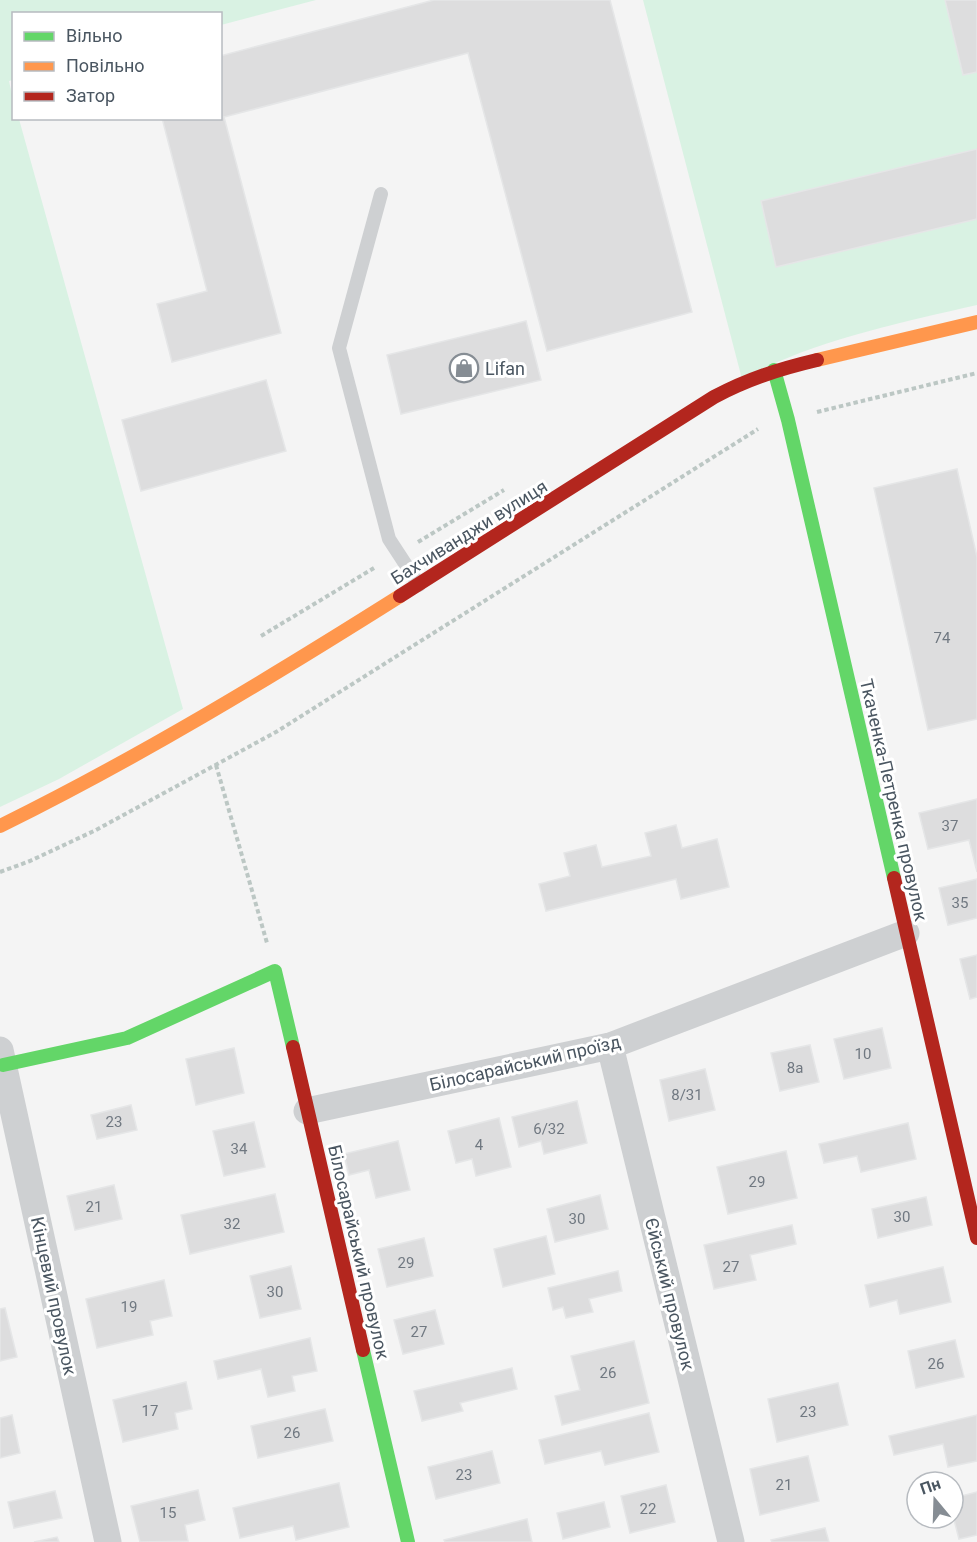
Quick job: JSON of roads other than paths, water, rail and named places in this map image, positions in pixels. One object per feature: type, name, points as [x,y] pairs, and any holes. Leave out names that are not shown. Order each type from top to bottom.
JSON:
[{"type":"street","name":"Бахчиванджи вулиця","points":[[0,826],[66,795],[226,705],[714,397],[742,382],[774,370],[977,322]]},
{"type":"street","name":"Ткаченка-Петренка провулок","points":[[774,370],[788,420],[977,1238]]},
{"type":"street","name":"Білосарайський проїзд","points":[[307,1111],[610,1046],[906,933]]},
{"type":"street","name":"Білосарайський провулок","points":[[2,1057],[127,1038],[275,971],[408,1542]]},
{"type":"street","name":"Єйський провулок","points":[[610,1046],[731,1542]]},
{"type":"street","name":"Кінцевий провулок","points":[[2,1057],[108,1542]]},
{"type":"lane","points":[[381,194],[339,348],[389,538],[419,585]]},
{"type":"place","name":"Lifan","points":[[464,368]]}]
